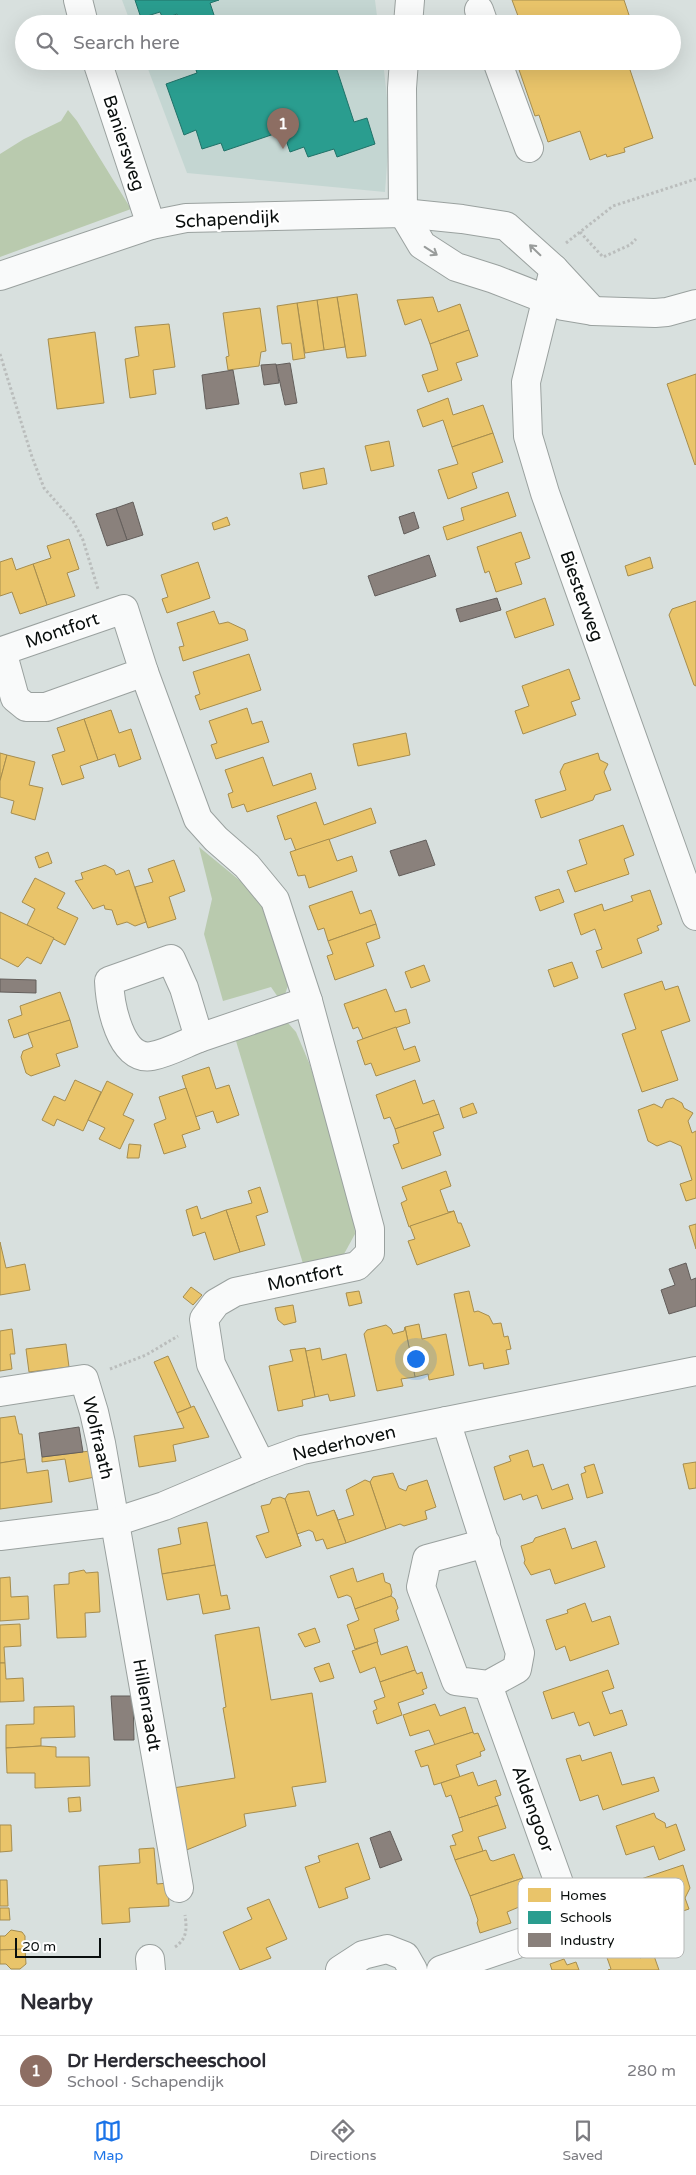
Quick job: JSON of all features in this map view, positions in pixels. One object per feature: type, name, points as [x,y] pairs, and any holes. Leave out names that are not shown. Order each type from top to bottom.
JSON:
[{"type":"street","points":[[78,0],[82,15]]},
{"type":"street","points":[[409,15],[410,0]]},
{"type":"street","name":"Baniersweg","points":[[100,70],[151,225]]},
{"type":"street","points":[[403,70],[403,213],[422,245],[456,268],[494,279],[563,306],[593,311],[667,312],[696,304]]},
{"type":"street","points":[[501,70],[529,148]]},
{"type":"street","name":"Schapendijk","points":[[0,276],[151,225],[186,218],[403,213],[506,226],[549,264],[593,311]]},
{"type":"street","name":"Biesterweg","points":[[549,264],[547,300],[526,382],[528,436],[545,493],[696,916]]},
{"type":"street","name":"Montfort","points":[[144,672],[46,707],[26,707],[15,698],[2,651],[124,609],[144,672],[198,819],[216,839],[246,866],[275,900],[288,934],[308,1001],[370,1228],[370,1253],[357,1266],[235,1292],[216,1303],[204,1320]]},
{"type":"street","points":[[199,1038],[308,1001]]},
{"type":"street","points":[[204,1320],[210,1364],[261,1465]]},
{"type":"street","name":"Nederhoven","points":[[0,1536],[115,1522],[164,1506],[261,1465],[302,1450],[696,1371]]},
{"type":"street","name":"Wolfraath","points":[[0,1392],[84,1379],[94,1412],[115,1522]]},
{"type":"street","points":[[446,1421],[486,1543],[520,1653],[516,1669],[488,1684],[456,1681],[421,1587],[427,1559],[486,1543]]},
{"type":"street","name":"Hillenraadt","points":[[115,1522],[179,1888]]},
{"type":"street","name":"Aldengoor","points":[[488,1684],[557,1878]]},
{"type":"street","name":"Aldengoor","points":[[441,1970],[518,1944]]},
{"type":"street","points":[[340,1970],[363,1955],[387,1949],[405,1956],[413,1970]]},
{"type":"path","points":[[549,264],[580,232],[613,206],[696,179]]},
{"type":"path","points":[[580,232],[603,257],[630,245],[636,239]]},
{"type":"path","points":[[0,354],[32,457],[44,488],[73,521],[83,540],[106,615]]},
{"type":"path","points":[[84,1379],[146,1355],[204,1320]]},
{"type":"shaded area","points":[[122,0],[375,0],[377,15],[128,15]]},
{"type":"shaded area","points":[[148,70],[384,70],[390,125],[385,192],[187,173]]},
{"type":"green space","points":[[68,110],[77,121],[131,209],[0,257],[0,154],[24,139],[61,121]]},
{"type":"green space","points":[[199,847],[265,901],[292,974],[282,1003],[271,987],[223,1001],[204,934],[212,899]]},
{"type":"green space","points":[[278,1019],[288,1023],[296,1032],[310,1065],[354,1213],[355,1234],[344,1254],[304,1267],[233,1031]]},
{"type":"building: Homes","points":[[512,0],[624,0],[629,15],[518,15]]},
{"type":"building: Homes","points":[[519,70],[630,70],[653,138],[624,148],[625,152],[607,157],[606,154],[590,160],[580,131],[548,142],[539,115],[535,116]]},
{"type":"building: Homes","points":[[357,294],[366,356],[347,358],[337,297]]},
{"type":"building: Homes","points":[[337,297],[345,347],[324,350],[317,300]]},
{"type":"building: Homes","points":[[433,297],[438,312],[460,304],[469,330],[430,344],[421,319],[405,325],[397,300]]},
{"type":"building: Homes","points":[[317,300],[324,350],[305,353],[297,303]]},
{"type":"building: Homes","points":[[297,303],[305,358],[293,360],[291,343],[282,344],[277,306]]},
{"type":"building: Homes","points":[[260,308],[266,351],[261,352],[259,366],[228,370],[226,357],[229,356],[223,313]]},
{"type":"building: Homes","points":[[169,324],[175,367],[153,370],[156,394],[130,398],[125,359],[139,356],[135,327]]},
{"type":"building: Homes","points":[[469,330],[478,356],[456,363],[462,380],[428,392],[422,375],[438,370],[430,344]]},
{"type":"building: Homes","points":[[95,332],[104,403],[57,409],[48,339]]},
{"type":"building: Homes","points":[[696,374],[696,464],[695,465],[667,384]]},
{"type":"building: Homes","points":[[448,398],[453,415],[483,405],[493,433],[452,447],[443,420],[423,427],[417,410]]},
{"type":"building: Homes","points":[[493,433],[503,462],[472,473],[477,488],[448,499],[438,470],[458,464],[452,447]]},
{"type":"building: Homes","points":[[389,441],[394,466],[371,471],[365,446]]},
{"type":"building: Homes","points":[[324,468],[327,484],[303,489],[300,473]]},
{"type":"building: Homes","points":[[508,492],[516,516],[447,540],[443,527],[464,520],[461,508]]},
{"type":"building: Homes","points":[[227,517],[230,525],[214,530],[212,523]]},
{"type":"building: Homes","points":[[521,532],[530,558],[515,563],[522,584],[496,592],[489,571],[485,573],[477,547]]},
{"type":"building: Homes","points":[[69,539],[79,569],[67,573],[75,596],[47,605],[33,564],[51,558],[47,546]]},
{"type":"building: Homes","points":[[650,557],[653,568],[628,576],[625,566]]},
{"type":"building: Homes","points":[[12,558],[16,570],[33,564],[47,605],[20,614],[12,592],[0,596],[0,562]]},
{"type":"building: Homes","points":[[198,562],[210,598],[167,613],[162,599],[168,597],[161,575]]},
{"type":"building: Homes","points":[[545,598],[554,625],[515,638],[506,612]]},
{"type":"building: Homes","points":[[696,601],[696,686],[694,685],[669,615],[672,609]]},
{"type":"building: Homes","points":[[214,611],[219,624],[228,622],[245,630],[248,640],[183,661],[179,647],[184,646],[177,623]]},
{"type":"building: Homes","points":[[249,654],[261,690],[200,710],[195,696],[200,694],[193,672]]},
{"type":"building: Homes","points":[[569,669],[580,699],[571,702],[576,715],[523,734],[515,711],[529,706],[522,686]]},
{"type":"building: Homes","points":[[247,708],[252,724],[262,721],[269,742],[216,759],[211,745],[217,743],[209,721]]},
{"type":"building: Homes","points":[[111,710],[119,733],[131,729],[141,759],[119,767],[115,754],[98,760],[84,719]]},
{"type":"building: Homes","points":[[84,719],[98,760],[80,766],[84,778],[62,785],[52,755],[65,751],[57,728]]},
{"type":"building: Homes","points":[[406,733],[410,755],[358,766],[353,744]]},
{"type":"building: Homes","points":[[0,753],[7,755],[0,781]]},
{"type":"building: Homes","points":[[598,753],[600,760],[608,764],[604,772],[611,790],[595,795],[593,800],[541,818],[535,800],[566,790],[560,772],[564,764]]},
{"type":"building: Homes","points":[[7,755],[35,762],[29,785],[43,788],[35,820],[11,813],[14,801],[0,797],[0,781]]},
{"type":"building: Homes","points":[[263,757],[273,786],[311,773],[316,789],[247,812],[244,804],[232,808],[228,794],[233,792],[225,770]]},
{"type":"building: Homes","points":[[316,802],[324,825],[371,808],[376,823],[296,851],[291,838],[285,840],[277,816]]},
{"type":"building: Homes","points":[[623,825],[634,855],[624,859],[629,874],[575,892],[567,871],[587,864],[579,840]]},
{"type":"building: Homes","points":[[329,839],[337,861],[352,856],[357,871],[309,888],[305,875],[298,876],[290,852]]},
{"type":"building: Homes","points":[[48,852],[52,863],[39,868],[35,857]]},
{"type":"building: Homes","points":[[174,860],[185,891],[169,897],[176,919],[148,928],[135,887],[153,882],[148,869]]},
{"type":"building: Homes","points":[[105,865],[114,870],[116,875],[129,870],[146,922],[135,926],[127,922],[117,925],[112,910],[105,909],[104,905],[93,909],[75,881],[83,879],[81,873]]},
{"type":"building: Homes","points":[[35,878],[65,893],[57,908],[78,918],[65,945],[27,925],[35,909],[22,902]]},
{"type":"building: Homes","points":[[559,889],[564,902],[540,911],[535,897]]},
{"type":"building: Homes","points":[[650,890],[662,924],[657,926],[659,930],[637,939],[642,953],[602,968],[596,951],[602,949],[595,929],[581,935],[574,914],[602,904],[604,911],[633,901],[631,896]]},
{"type":"building: Homes","points":[[352,891],[360,914],[371,910],[376,924],[328,941],[324,928],[318,930],[309,906]]},
{"type":"building: Homes","points":[[0,912],[54,938],[41,964],[27,957],[18,967],[0,958]]},
{"type":"building: Homes","points":[[376,924],[380,938],[366,943],[374,966],[335,980],[327,956],[333,954],[328,941]]},
{"type":"building: Homes","points":[[572,962],[578,978],[554,987],[548,970]]},
{"type":"building: Homes","points":[[424,965],[430,981],[411,988],[405,972]]},
{"type":"building: Homes","points":[[662,981],[665,990],[678,986],[690,1021],[661,1031],[678,1080],[642,1092],[622,1034],[636,1029],[624,994]]},
{"type":"building: Homes","points":[[386,989],[395,1012],[406,1009],[410,1023],[363,1039],[358,1027],[353,1029],[344,1004]]},
{"type":"building: Homes","points":[[60,992],[70,1020],[14,1038],[8,1020],[22,1015],[20,1006]]},
{"type":"building: Homes","points":[[70,1020],[78,1047],[56,1054],[60,1066],[31,1076],[26,1073],[21,1057],[23,1051],[33,1047],[28,1033]]},
{"type":"building: Homes","points":[[396,1027],[404,1050],[415,1046],[420,1061],[376,1076],[371,1063],[365,1065],[357,1041]]},
{"type":"building: Homes","points":[[209,1067],[216,1089],[229,1085],[239,1115],[217,1123],[213,1111],[195,1117],[182,1076]]},
{"type":"building: Homes","points":[[75,1080],[101,1092],[83,1131],[57,1119],[54,1126],[42,1120],[54,1096],[65,1101]]},
{"type":"building: Homes","points":[[415,1080],[423,1104],[434,1100],[439,1114],[395,1129],[390,1117],[384,1119],[376,1095]]},
{"type":"building: Homes","points":[[107,1081],[133,1094],[123,1115],[134,1120],[120,1149],[99,1139],[105,1128],[88,1120]]},
{"type":"building: Homes","points":[[186,1088],[200,1129],[182,1135],[186,1147],[164,1154],[154,1124],[166,1119],[159,1097]]},
{"type":"building: Homes","points":[[673,1098],[693,1113],[688,1121],[692,1133],[696,1131],[696,1198],[686,1201],[680,1184],[692,1180],[681,1146],[670,1141],[657,1146],[648,1141],[638,1110],[654,1104],[662,1108],[666,1100]]},
{"type":"building: Homes","points":[[473,1103],[477,1113],[463,1118],[460,1108]]},
{"type":"building: Homes","points":[[439,1114],[444,1128],[433,1132],[441,1155],[402,1169],[393,1145],[399,1143],[395,1129]]},
{"type":"building: Homes","points":[[129,1144],[141,1145],[139,1158],[127,1158]]},
{"type":"building: Homes","points":[[446,1171],[451,1186],[440,1190],[448,1212],[454,1211],[409,1227],[401,1203],[407,1200],[402,1187]]},
{"type":"building: Homes","points":[[260,1187],[268,1212],[256,1216],[265,1245],[240,1252],[226,1210],[252,1203],[248,1191]]},
{"type":"building: Homes","points":[[197,1206],[201,1219],[226,1210],[240,1252],[214,1260],[205,1232],[193,1236],[186,1210]]},
{"type":"building: Homes","points":[[454,1211],[470,1246],[417,1265],[408,1241],[415,1239],[410,1226]]},
{"type":"building: Homes","points":[[696,1224],[696,1249],[689,1226]]},
{"type":"building: Homes","points":[[0,1242],[6,1268],[25,1264],[30,1290],[0,1295]]},
{"type":"building: Homes","points":[[191,1287],[202,1295],[193,1305],[183,1297]]},
{"type":"building: Homes","points":[[359,1291],[362,1303],[349,1306],[346,1293]]},
{"type":"building: Homes","points":[[469,1291],[474,1312],[478,1311],[489,1316],[493,1324],[501,1323],[504,1337],[508,1336],[511,1349],[506,1350],[509,1364],[484,1369],[483,1363],[469,1366],[454,1294]]},
{"type":"building: Homes","points":[[293,1305],[296,1322],[284,1325],[278,1320],[275,1308]]},
{"type":"building: Homes","points":[[419,1324],[422,1339],[446,1334],[454,1375],[429,1380],[428,1374],[415,1377],[405,1327]]},
{"type":"building: Homes","points":[[386,1325],[393,1334],[404,1331],[405,1327],[415,1377],[401,1379],[403,1386],[377,1391],[364,1334],[367,1330]]},
{"type":"building: Homes","points":[[12,1329],[15,1354],[10,1354],[12,1369],[0,1371],[0,1331]]},
{"type":"building: Homes","points":[[66,1344],[69,1367],[29,1372],[26,1349]]},
{"type":"building: Homes","points":[[305,1348],[306,1351],[320,1348],[322,1360],[346,1354],[355,1396],[330,1401],[328,1394],[315,1397]]},
{"type":"building: Homes","points":[[305,1348],[315,1397],[302,1400],[303,1406],[278,1411],[269,1366],[293,1361],[290,1350]]},
{"type":"building: Homes","points":[[168,1356],[191,1407],[177,1413],[154,1362]]},
{"type":"building: Homes","points":[[194,1406],[209,1437],[173,1445],[176,1461],[139,1467],[134,1436],[184,1428],[177,1413]]},
{"type":"building: Homes","points":[[15,1416],[19,1434],[22,1434],[25,1459],[0,1463],[0,1418]]},
{"type":"building: Homes","points":[[528,1450],[533,1467],[543,1464],[552,1490],[568,1484],[573,1499],[542,1509],[537,1495],[523,1500],[521,1494],[504,1500],[494,1467],[511,1461],[509,1456]]},
{"type":"building: Homes","points":[[90,1451],[95,1477],[69,1482],[65,1459],[42,1462],[42,1457]]},
{"type":"building: Homes","points":[[25,1459],[27,1473],[48,1470],[52,1502],[0,1509],[0,1463]]},
{"type":"building: Homes","points":[[696,1462],[696,1488],[689,1489],[683,1464]]},
{"type":"building: Homes","points":[[594,1464],[603,1493],[587,1498],[581,1474],[586,1472],[584,1467]]},
{"type":"building: Homes","points":[[393,1473],[399,1488],[406,1491],[408,1486],[427,1480],[436,1507],[425,1511],[427,1519],[404,1526],[400,1524],[386,1529],[370,1482],[373,1477]]},
{"type":"building: Homes","points":[[365,1480],[370,1482],[386,1529],[346,1543],[334,1510],[338,1520],[354,1515],[346,1490]]},
{"type":"building: Homes","points":[[309,1491],[317,1516],[334,1510],[346,1543],[327,1549],[323,1539],[316,1541],[313,1532],[309,1530],[297,1534],[301,1546],[285,1499],[288,1494]]},
{"type":"building: Homes","points":[[280,1497],[285,1499],[301,1546],[266,1558],[256,1536],[269,1532],[261,1506],[270,1504],[272,1499]]},
{"type":"building: Homes","points":[[207,1522],[215,1565],[162,1574],[158,1549],[181,1544],[178,1528]]},
{"type":"building: Homes","points":[[565,1528],[572,1549],[596,1541],[605,1567],[555,1584],[550,1569],[531,1575],[524,1563],[525,1560],[521,1546],[533,1542],[535,1538]]},
{"type":"building: Homes","points":[[215,1565],[221,1596],[227,1595],[230,1609],[203,1614],[199,1594],[167,1600],[162,1574]]},
{"type":"building: Homes","points":[[353,1568],[357,1582],[383,1573],[385,1582],[390,1584],[391,1596],[355,1609],[351,1597],[347,1595],[338,1598],[330,1576]]},
{"type":"building: Homes","points":[[84,1570],[86,1573],[98,1572],[100,1612],[85,1613],[86,1637],[57,1638],[54,1585],[69,1584],[69,1573]]},
{"type":"building: Homes","points":[[10,1577],[11,1597],[28,1596],[29,1619],[0,1621],[0,1578]]},
{"type":"building: Homes","points":[[391,1596],[395,1599],[398,1608],[396,1611],[399,1620],[374,1629],[378,1642],[355,1649],[347,1625],[359,1620],[355,1609]]},
{"type":"building: Homes","points":[[585,1603],[592,1622],[610,1616],[619,1644],[570,1661],[565,1646],[556,1650],[546,1620],[568,1613],[567,1610]]},
{"type":"building: Homes","points":[[20,1624],[21,1646],[4,1647],[5,1663],[0,1663],[0,1625]]},
{"type":"building: Homes","points":[[259,1627],[271,1700],[312,1693],[326,1782],[292,1787],[296,1806],[244,1814],[246,1826],[184,1851],[173,1788],[235,1778],[223,1708],[226,1707],[215,1635]]},
{"type":"building: Homes","points":[[315,1628],[320,1642],[305,1647],[298,1634]]},
{"type":"building: Homes","points":[[377,1642],[381,1655],[407,1646],[415,1670],[380,1682],[375,1667],[360,1673],[352,1651]]},
{"type":"building: Homes","points":[[0,1663],[5,1663],[6,1679],[23,1678],[24,1701],[0,1702]]},
{"type":"building: Homes","points":[[329,1663],[334,1678],[320,1682],[314,1668]]},
{"type":"building: Homes","points":[[415,1670],[417,1674],[422,1672],[427,1688],[422,1690],[424,1694],[398,1703],[402,1715],[377,1724],[373,1711],[377,1709],[374,1701],[385,1697],[380,1682]]},
{"type":"building: Homes","points":[[608,1670],[614,1688],[602,1692],[610,1714],[622,1710],[627,1725],[594,1736],[589,1722],[579,1726],[574,1712],[552,1719],[543,1692]]},
{"type":"building: Homes","points":[[435,1704],[440,1716],[465,1707],[473,1732],[435,1745],[429,1730],[410,1736],[403,1715]]},
{"type":"building: Homes","points":[[74,1706],[75,1737],[41,1738],[41,1746],[6,1748],[6,1725],[34,1724],[34,1707]]},
{"type":"building: Homes","points":[[473,1732],[474,1734],[478,1733],[485,1750],[480,1752],[481,1756],[456,1765],[460,1777],[434,1785],[428,1765],[421,1767],[415,1751]]},
{"type":"building: Homes","points":[[56,1747],[56,1757],[89,1757],[90,1786],[35,1788],[35,1773],[7,1773],[6,1748]]},
{"type":"building: Homes","points":[[611,1752],[622,1785],[654,1777],[659,1791],[603,1810],[598,1795],[580,1801],[566,1759],[580,1755],[582,1761]]},
{"type":"building: Homes","points":[[473,1772],[478,1786],[496,1780],[501,1795],[495,1797],[498,1805],[459,1818],[451,1795],[446,1797],[441,1783]]},
{"type":"building: Homes","points":[[80,1797],[81,1811],[69,1812],[68,1798]]},
{"type":"building: Homes","points":[[498,1805],[506,1828],[478,1837],[483,1851],[455,1860],[450,1846],[456,1845],[452,1835],[463,1831],[459,1818]]},
{"type":"building: Homes","points":[[654,1813],[656,1818],[665,1823],[666,1828],[676,1824],[685,1850],[659,1860],[654,1846],[626,1855],[616,1826]]},
{"type":"building: Homes","points":[[0,1825],[11,1825],[12,1851],[0,1852]]},
{"type":"building: Homes","points":[[358,1843],[370,1879],[345,1888],[348,1898],[319,1908],[305,1867],[320,1862],[318,1856]]},
{"type":"building: Homes","points":[[154,1848],[157,1884],[168,1883],[169,1906],[129,1908],[130,1922],[102,1924],[99,1866],[140,1863],[139,1849]]},
{"type":"building: Homes","points":[[486,1850],[490,1860],[493,1861],[514,1854],[523,1878],[518,1878],[518,1880],[470,1896],[455,1860]]},
{"type":"building: Homes","points":[[683,1865],[690,1888],[685,1898],[689,1909],[684,1911],[684,1878],[644,1878]]},
{"type":"building: Homes","points":[[0,1880],[7,1880],[8,1906],[0,1906]]},
{"type":"building: Homes","points":[[518,1880],[518,1907],[507,1912],[511,1923],[480,1933],[470,1896]]},
{"type":"building: Homes","points":[[269,1899],[287,1939],[266,1948],[271,1958],[240,1970],[223,1932],[252,1919],[247,1908]]},
{"type":"building: Homes","points":[[0,1908],[9,1908],[10,1920],[0,1920]]},
{"type":"building: Homes","points":[[11,1930],[22,1932],[25,1936],[25,1949],[0,1950],[0,1936],[5,1936]]},
{"type":"building: Homes","points":[[25,1949],[26,1964],[20,1969],[11,1969],[6,1964],[0,1964],[0,1950]]},
{"type":"building: Homes","points":[[607,1958],[655,1958],[659,1970],[608,1970],[611,1969]]},
{"type":"building: Homes","points":[[564,1959],[567,1965],[576,1962],[579,1970],[552,1970],[550,1964]]},
{"type":"building: Schools","points":[[135,0],[219,0],[210,3],[214,15],[161,15],[160,12],[150,15],[140,15]]},
{"type":"building: Schools","points":[[196,70],[337,70],[354,122],[367,118],[375,144],[337,157],[334,149],[308,157],[304,147],[290,152],[283,131],[224,151],[221,143],[202,149],[196,130],[184,135],[166,84],[197,73]]},
{"type":"building: Industry","points":[[290,363],[297,403],[285,405],[276,365]]},
{"type":"building: Industry","points":[[276,364],[279,383],[264,385],[261,365]]},
{"type":"building: Industry","points":[[233,370],[239,404],[206,409],[202,375]]},
{"type":"building: Industry","points":[[133,502],[143,535],[127,540],[116,508]]},
{"type":"building: Industry","points":[[116,508],[127,540],[107,546],[96,514]]},
{"type":"building: Industry","points":[[414,512],[419,528],[404,534],[399,517]]},
{"type":"building: Industry","points":[[429,555],[436,576],[375,596],[368,576]]},
{"type":"building: Industry","points":[[497,598],[501,610],[460,622],[456,609]]},
{"type":"building: Industry","points":[[426,840],[435,865],[399,876],[390,851]]},
{"type":"building: Industry","points":[[0,979],[36,980],[36,993],[0,992]]},
{"type":"building: Industry","points":[[686,1263],[691,1280],[696,1278],[696,1306],[669,1314],[661,1290],[675,1285],[669,1269]]},
{"type":"building: Industry","points":[[79,1427],[83,1452],[42,1457],[39,1433]]},
{"type":"building: Industry","points":[[111,1696],[133,1696],[134,1740],[114,1740]]},
{"type":"building: Industry","points":[[390,1831],[402,1860],[380,1868],[370,1838]]},
{"type":"place","name":"Dr Herderscheeschool","points":[[283,149]]}]
